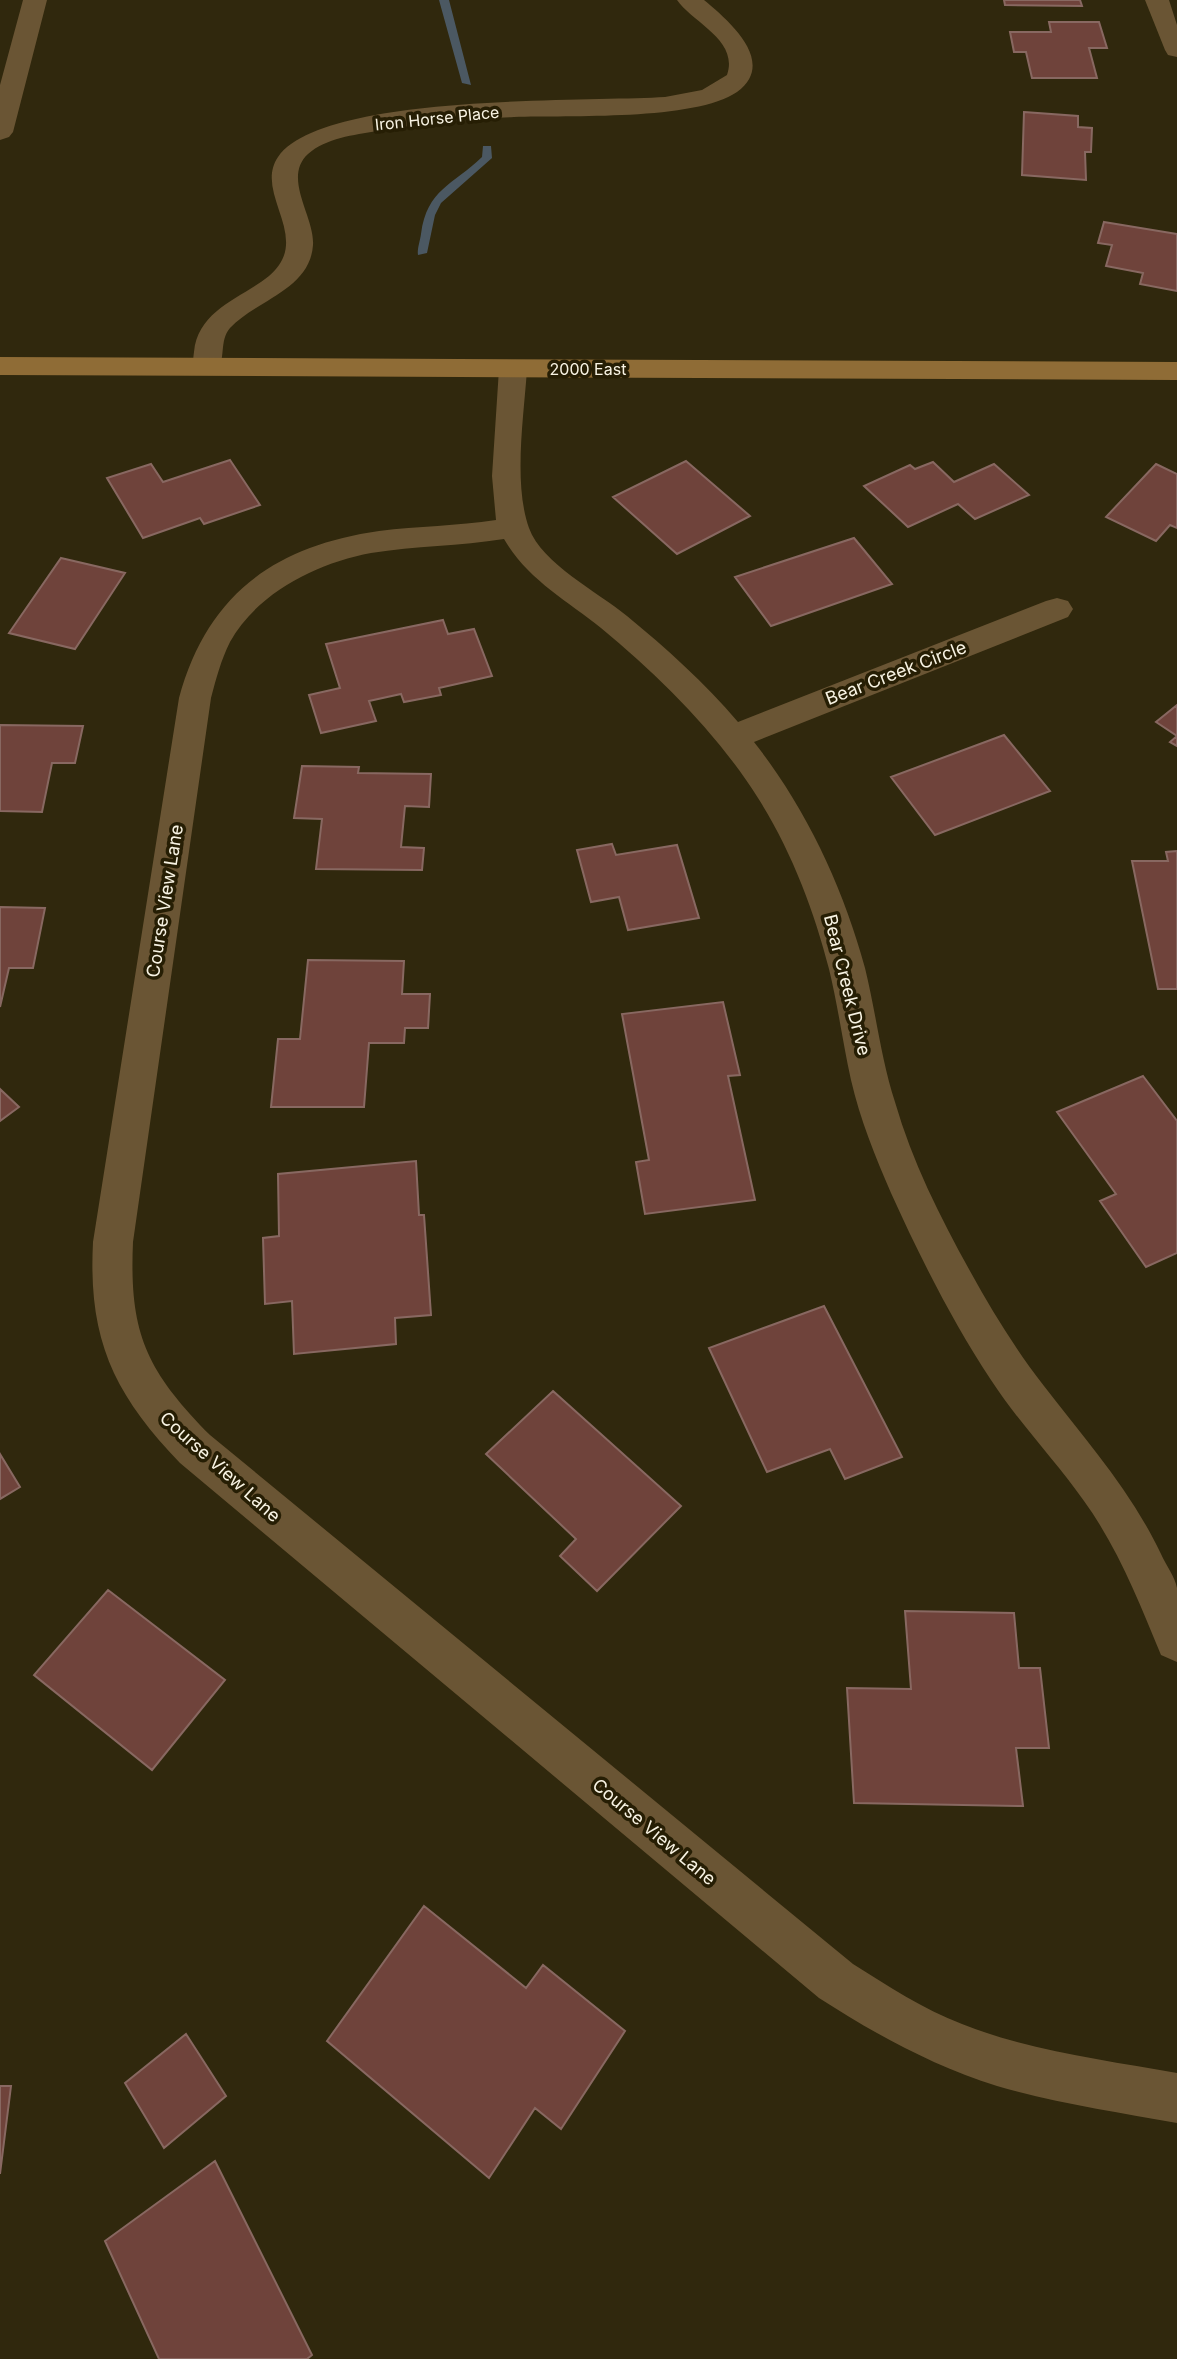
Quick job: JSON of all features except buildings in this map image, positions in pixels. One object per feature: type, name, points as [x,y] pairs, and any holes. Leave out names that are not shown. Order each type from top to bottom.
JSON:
[{"type":"street","points":[[0,132],[35,0]]},
{"type":"street","name":"Iron Horse Place","points":[[207,366],[212,331],[223,320],[271,287],[297,258],[301,240],[285,188],[288,163],[297,150],[314,139],[332,133],[431,116],[660,104],[705,98],[723,90],[734,81],[741,71],[741,59],[719,25],[689,0]]},
{"type":"street","points":[[1157,0],[1177,50]]},
{"type":"street","name":"2000 East","points":[[0,366],[1177,371]]},
{"type":"street","name":"Bear Creek Drive","points":[[513,369],[508,484],[513,527],[525,548],[542,565],[614,621],[704,703],[734,737],[771,790],[797,837],[829,910],[847,969],[881,1119],[919,1211],[970,1310],[1020,1387],[1100,1489],[1138,1551],[1177,1640]]},
{"type":"street","name":"Course View Lane","points":[[513,527],[360,545],[323,556],[288,572],[256,592],[224,623],[213,640],[195,698],[113,1242],[110,1280],[114,1318],[126,1353],[141,1388],[165,1420],[195,1449],[836,1980],[879,2009],[925,2033],[973,2053],[1048,2073],[1177,2098]]},
{"type":"street","name":"Bear Creek Circle","points":[[734,737],[1057,610]]},
{"type":"waterway","points":[[444,0],[467,83]]},
{"type":"waterway","points":[[422,253],[429,215],[436,201],[487,158],[487,148]]}]
